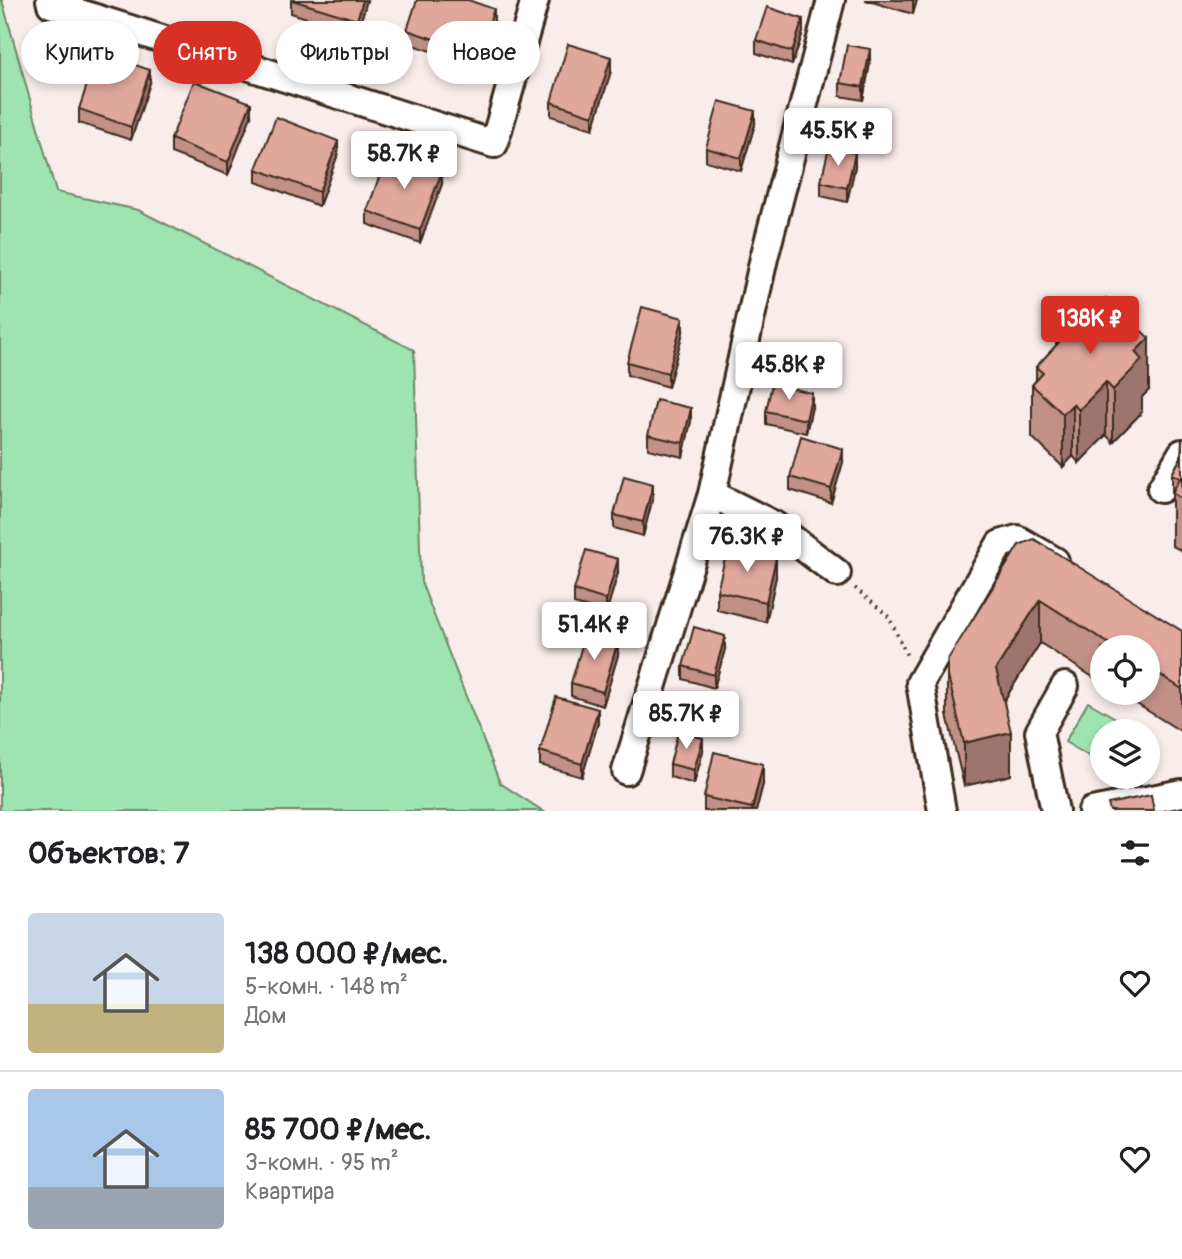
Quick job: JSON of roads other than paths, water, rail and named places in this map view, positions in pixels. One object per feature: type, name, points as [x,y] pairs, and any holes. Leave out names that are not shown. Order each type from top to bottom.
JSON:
[{"type":"street","points":[[50,2],[494,144],[535,0]]},
{"type":"street","points":[[626,771],[712,494],[764,258],[831,0]]},
{"type":"street","points":[[1161,489],[1182,453]]},
{"type":"street","points":[[712,494],[774,525],[837,573]]},
{"type":"street","points":[[942,811],[920,683],[1000,544],[1017,538],[1076,574]]},
{"type":"street","points":[[1055,811],[1039,732],[1065,686]]},
{"type":"street","points":[[1092,811],[1182,793]]}]
